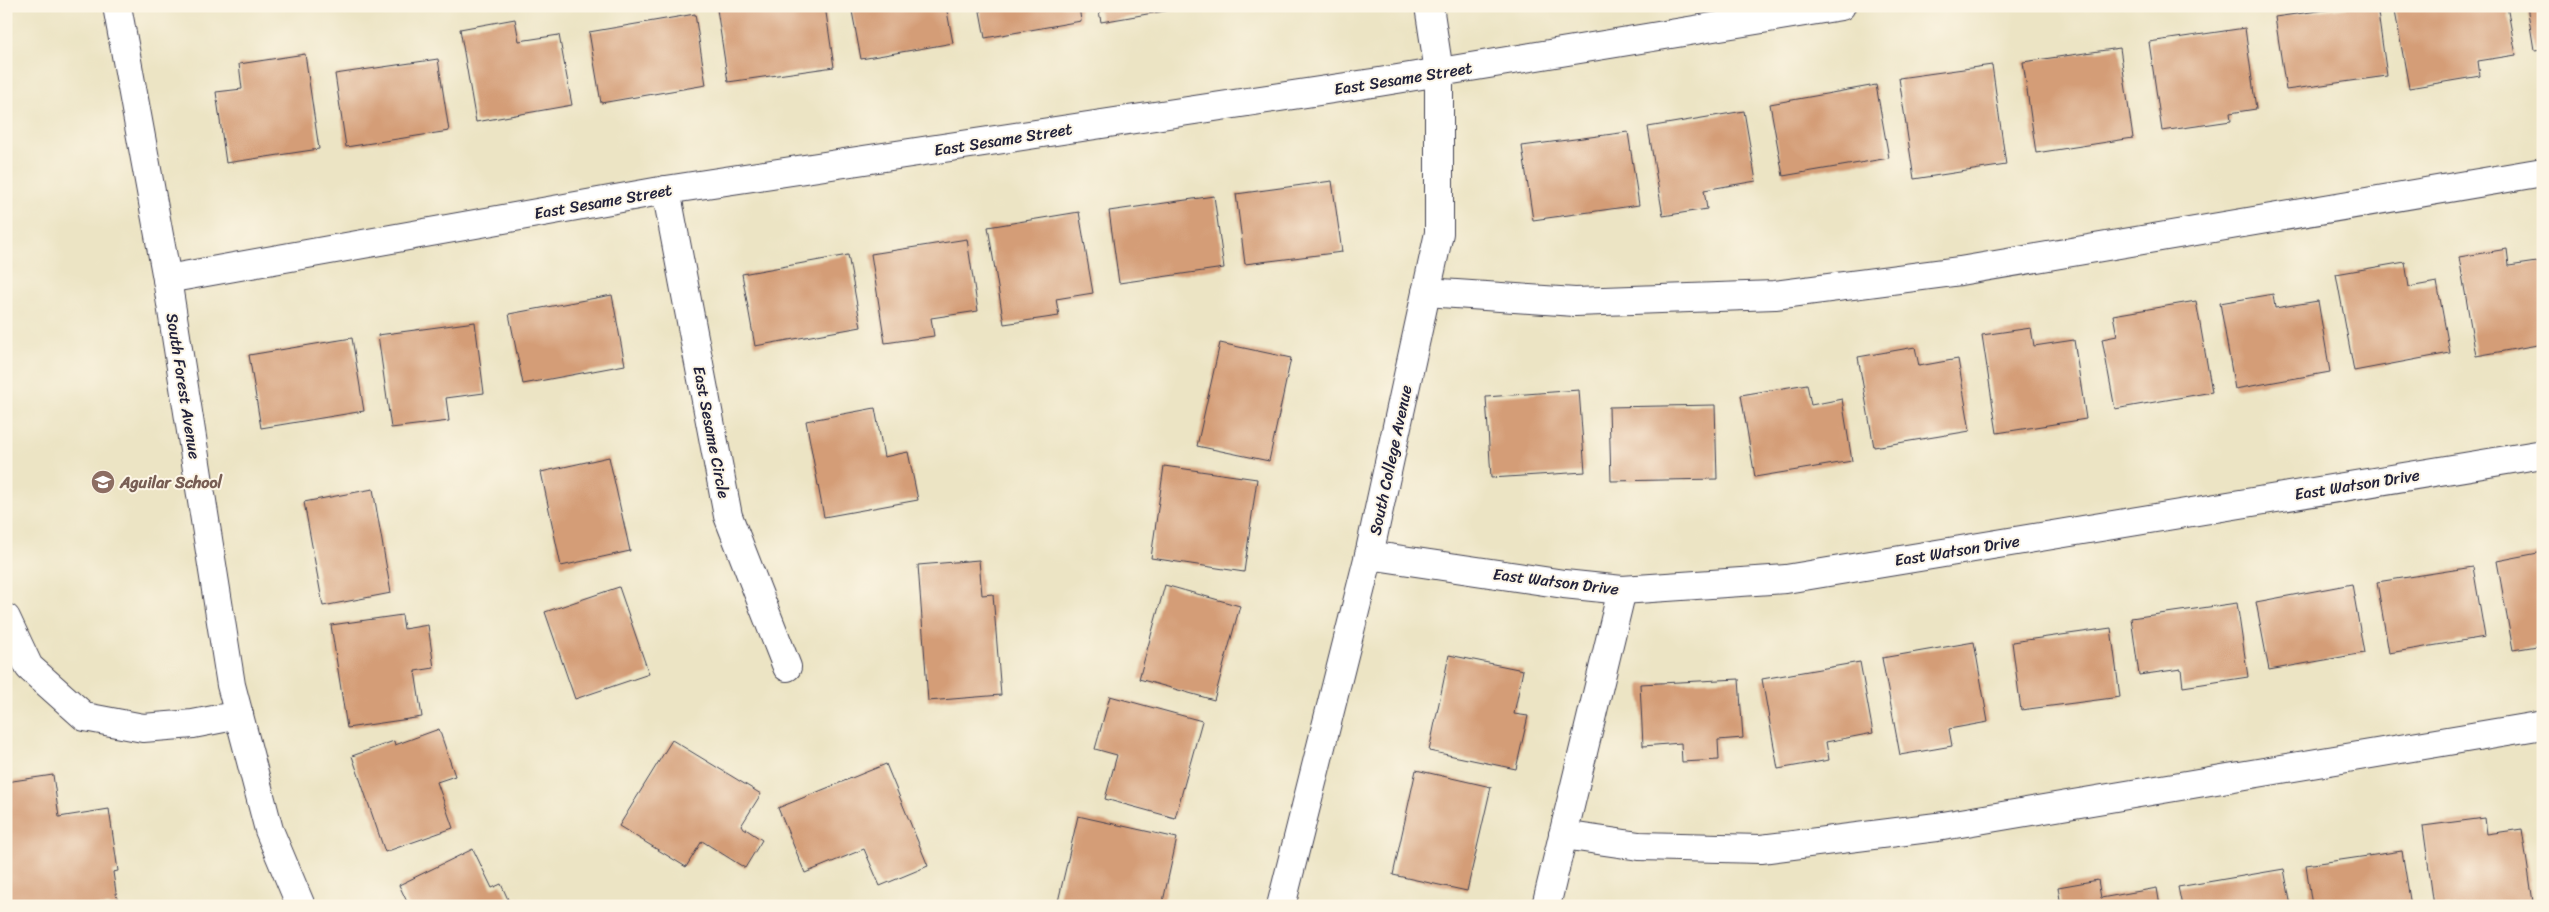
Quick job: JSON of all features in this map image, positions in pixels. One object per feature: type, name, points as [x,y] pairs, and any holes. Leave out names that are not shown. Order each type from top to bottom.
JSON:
[{"type":"street","name":"South Forest Avenue","points":[[117,6],[167,279],[231,684],[269,830],[301,906]]},
{"type":"street","name":"South College Avenue","points":[[1281,906],[1369,555],[1439,233],[1439,72],[1430,6]]},
{"type":"street","name":"East Sesame Street","points":[[167,279],[666,190],[1439,72],[1841,6]]},
{"type":"street","points":[[1426,292],[1575,302],[1775,295],[1960,271],[2543,172]]},
{"type":"street","name":"East Sesame Circle","points":[[666,190],[728,516],[788,667]]},
{"type":"street","name":"East Watson Drive","points":[[1369,555],[1564,584],[1622,590],[1786,579],[2543,454]]},
{"type":"street","points":[[1546,906],[1622,590]]},
{"type":"street","points":[[6,618],[29,667],[85,717],[143,728],[193,724],[239,716]]},
{"type":"street","points":[[1563,835],[1639,846],[1761,849],[1937,827],[2543,725]]},
{"type":"building","points":[[734,6],[825,6],[834,67],[728,82],[717,9]]},
{"type":"building","points":[[851,6],[946,6],[953,43],[861,59]]},
{"type":"building","points":[[979,6],[1079,6],[1081,21],[985,38]]},
{"type":"building","points":[[1098,6],[1188,6],[1188,7],[1101,22]]},
{"type":"building","points":[[2354,6],[2377,6],[2387,76],[2286,90],[2275,17]]},
{"type":"building","points":[[2394,6],[2507,6],[2516,55],[2478,61],[2480,76],[2409,88]]},
{"type":"building","points":[[2527,6],[2543,6],[2543,49],[2534,50]]},
{"type":"building","points":[[695,14],[706,85],[601,103],[589,32]]},
{"type":"building","points":[[515,19],[519,41],[559,35],[572,105],[476,122],[460,29]]},
{"type":"building","points":[[2245,28],[2256,109],[2230,113],[2231,121],[2162,131],[2149,42]]},
{"type":"building","points":[[2120,48],[2133,138],[2036,153],[2023,62]]},
{"type":"building","points":[[305,54],[319,149],[226,163],[216,92],[242,89],[239,64]]},
{"type":"building","points":[[438,59],[449,131],[346,147],[335,74]]},
{"type":"building","points":[[1992,65],[2006,165],[1914,179],[1899,78]]},
{"type":"building","points":[[1876,85],[1889,158],[1783,176],[1770,104]]},
{"type":"building","points":[[1744,111],[1756,181],[1704,190],[1707,209],[1663,216],[1648,127]]},
{"type":"building","points":[[1628,132],[1639,205],[1533,220],[1522,146]]},
{"type":"building","points":[[1332,181],[1342,252],[1245,264],[1236,194]]},
{"type":"building","points":[[1214,196],[1224,268],[1119,283],[1109,211]]},
{"type":"building","points":[[1079,212],[1093,293],[1056,299],[1059,316],[1004,324],[988,227]]},
{"type":"building","points":[[967,239],[978,311],[931,318],[934,336],[885,343],[871,254]]},
{"type":"building","points":[[2507,249],[2509,266],[2543,261],[2543,344],[2476,356],[2459,257]]},
{"type":"building","points":[[848,255],[861,327],[755,346],[742,274]]},
{"type":"building","points":[[2405,262],[2409,287],[2437,282],[2450,353],[2354,371],[2336,274]]},
{"type":"building","points":[[2273,294],[2275,308],[2318,301],[2330,372],[2235,389],[2220,303]]},
{"type":"building","points":[[612,295],[625,365],[523,384],[509,314]]},
{"type":"building","points":[[2196,301],[2212,392],[2115,409],[2102,339],[2117,336],[2113,315]]},
{"type":"building","points":[[475,322],[484,393],[446,398],[449,421],[391,428],[378,335]]},
{"type":"building","points":[[2031,328],[2034,346],[2074,340],[2086,419],[1997,433],[1982,335]]},
{"type":"building","points":[[352,338],[364,411],[261,428],[249,355]]},
{"type":"building","points":[[1220,343],[1291,358],[1269,461],[1197,446]]},
{"type":"building","points":[[1915,347],[1919,366],[1958,359],[1970,431],[1874,447],[1858,357]]},
{"type":"building","points":[[1807,384],[1811,405],[1842,399],[1852,461],[1755,477],[1741,395]]},
{"type":"building","points":[[1579,390],[1585,472],[1491,478],[1486,397]]},
{"type":"building","points":[[1715,405],[1717,479],[1611,481],[1609,407]]},
{"type":"building","points":[[875,408],[884,457],[908,452],[918,500],[824,517],[806,421]]},
{"type":"building","points":[[609,457],[630,551],[561,566],[541,472]]},
{"type":"building","points":[[1164,466],[1257,479],[1244,572],[1151,558]]},
{"type":"building","points":[[373,489],[391,593],[323,606],[304,502]]},
{"type":"building","points":[[2543,552],[2543,645],[2513,650],[2497,561]]},
{"type":"building","points":[[979,560],[982,595],[993,594],[1001,695],[928,701],[918,565]]},
{"type":"building","points":[[2473,567],[2485,637],[2389,653],[2377,582]]},
{"type":"building","points":[[2352,584],[2364,653],[2269,670],[2256,602]]},
{"type":"building","points":[[1165,585],[1240,606],[1214,700],[1139,679]]},
{"type":"building","points":[[619,587],[649,674],[575,699],[545,612]]},
{"type":"building","points":[[2237,603],[2248,677],[2183,687],[2181,669],[2139,675],[2131,618]]},
{"type":"building","points":[[402,615],[404,629],[428,625],[434,668],[415,671],[422,717],[347,728],[331,625]]},
{"type":"building","points":[[2111,628],[2120,697],[2021,710],[2012,642]]},
{"type":"building","points":[[1974,642],[1988,722],[1949,729],[1952,746],[1900,755],[1882,658]]},
{"type":"building","points":[[1449,655],[1523,670],[1514,714],[1528,716],[1516,769],[1429,751]]},
{"type":"building","points":[[1860,662],[1873,733],[1826,742],[1829,760],[1778,769],[1762,679]]},
{"type":"building","points":[[1739,679],[1743,738],[1718,740],[1719,760],[1682,762],[1681,743],[1643,746],[1640,684]]},
{"type":"building","points":[[1110,696],[1202,721],[1175,818],[1105,799],[1117,755],[1095,749]]},
{"type":"building","points":[[439,729],[455,776],[437,782],[453,828],[385,852],[352,756],[394,741],[395,745]]},
{"type":"building","points":[[672,740],[761,794],[741,826],[762,840],[745,868],[702,841],[686,867],[619,826]]},
{"type":"building","points":[[886,764],[928,866],[880,886],[864,849],[805,873],[778,808]]},
{"type":"building","points":[[1416,770],[1491,787],[1467,891],[1393,875]]},
{"type":"building","points":[[53,775],[59,817],[109,809],[118,871],[113,872],[118,906],[6,906],[6,782]]},
{"type":"building","points":[[1078,816],[1177,838],[1162,906],[1057,906]]},
{"type":"building","points":[[2485,818],[2487,834],[2522,829],[2533,902],[2505,906],[2434,906],[2423,826]]},
{"type":"building","points":[[473,849],[492,888],[501,884],[511,906],[409,906],[399,885]]},
{"type":"building","points":[[2402,851],[2411,906],[2312,906],[2306,865]]},
{"type":"building","points":[[2284,869],[2291,906],[2182,906],[2178,887]]},
{"type":"building","points":[[2098,880],[2101,898],[2157,888],[2160,906],[2061,906],[2058,887]]},
{"type":"place","name":"Aguilar School","points":[[103,482]]}]
